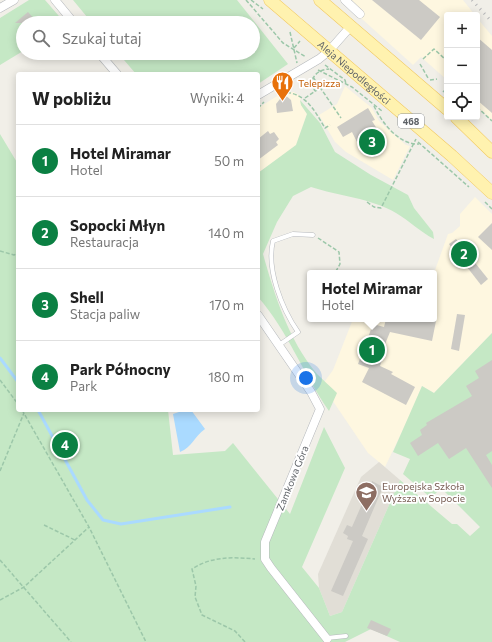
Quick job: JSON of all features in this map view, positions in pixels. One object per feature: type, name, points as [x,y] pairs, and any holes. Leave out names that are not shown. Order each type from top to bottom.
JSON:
[{"type":"main road","name":"Aleja Niepodległości","points":[[270,0],[452,156],[488,197]]},
{"type":"main road","points":[[320,0],[444,106]]},
{"type":"main road","points":[[459,120],[492,152]]},
{"type":"street","points":[[0,8],[14,0]]},
{"type":"street","points":[[55,0],[68,16]]},
{"type":"street","points":[[346,0],[360,14]]},
{"type":"street","points":[[260,94],[329,51],[351,26]]},
{"type":"street","points":[[105,60],[115,72]]},
{"type":"street","name":"Zamkowa Góra","points":[[260,318],[311,392],[320,409],[265,542],[265,559]]},
{"type":"street","points":[[265,559],[310,619],[328,640]]},
{"type":"lane","points":[[279,345],[298,332],[281,302],[275,278],[271,248],[273,241],[293,234],[313,235]]},
{"type":"lane","points":[[328,640],[346,636]]},
{"type":"path","points":[[246,0],[260,16]]},
{"type":"path","points":[[251,0],[268,13]]},
{"type":"path","points":[[260,16],[283,43],[330,69],[345,80],[346,84]]},
{"type":"path","points":[[295,35],[289,30],[297,65]]},
{"type":"path","points":[[294,49],[300,41],[304,44]]},
{"type":"path","points":[[423,59],[434,49],[444,58]]},
{"type":"path","points":[[315,61],[318,71],[346,84],[373,105],[384,123],[403,141],[419,144],[473,191]]},
{"type":"path","points":[[420,64],[427,80],[437,79]]},
{"type":"path","points":[[315,91],[312,81],[313,77],[318,71],[330,69]]},
{"type":"path","points":[[313,77],[341,118]]},
{"type":"path","points":[[305,98],[320,88]]},
{"type":"path","points":[[277,92],[288,92],[305,98],[325,128],[330,125]]},
{"type":"path","points":[[480,111],[492,121]]},
{"type":"path","points":[[367,202],[374,208],[381,208],[416,139]]},
{"type":"path","points":[[488,197],[492,209]]},
{"type":"path","points":[[313,235],[339,252],[340,264],[337,270]]},
{"type":"path","points":[[0,250],[14,255],[16,254]]},
{"type":"path","points":[[0,380],[16,401]]},
{"type":"path","points":[[0,471],[24,413]]},
{"type":"path","points":[[24,413],[89,527],[146,642]]},
{"type":"path","points":[[44,525],[75,540]]},
{"type":"path","points":[[0,600],[24,587],[89,527]]},
{"type":"path","points":[[245,642],[235,631],[202,615],[195,597],[196,586],[192,569],[203,562],[222,558],[265,559]]},
{"type":"path","points":[[0,560],[71,642]]},
{"type":"shaded area","points":[[341,0],[463,0],[473,12],[444,12],[444,77],[421,57],[413,65]]},
{"type":"shaded area","points":[[480,22],[492,36],[492,120],[480,110]]},
{"type":"shaded area","points":[[345,86],[372,108],[379,121],[406,145],[410,146],[393,180],[346,152],[335,142],[319,115],[337,104]]},
{"type":"shaded area","points":[[294,92],[300,96],[301,105],[307,114],[296,146],[260,172],[260,107],[282,93]]},
{"type":"shaded area","points":[[475,197],[492,214],[492,333],[434,393],[422,386],[412,411],[385,467],[368,453],[322,385],[333,370],[352,322],[437,322],[437,270],[435,270],[448,234],[452,233],[460,226],[460,214]]},
{"type":"shaded area","name":"Europejska Szkoła Wyższa w Sopocie","points":[[379,462],[400,480],[342,612],[330,616],[319,588],[318,574],[361,477]]},
{"type":"green space","points":[[29,0],[45,0],[59,16],[16,16],[16,55],[0,65],[0,18]]},
{"type":"green space","points":[[73,0],[237,0],[250,16],[86,16]]},
{"type":"green space","points":[[260,29],[288,64],[260,83],[260,72],[134,72],[124,60],[260,60]]},
{"type":"green space","points":[[300,100],[320,123],[335,152],[371,175],[408,195],[414,208],[433,232],[434,239],[401,216],[386,208],[311,187],[293,196],[277,222],[263,254],[272,286],[290,332],[307,361],[317,374],[337,393],[329,411],[287,338],[269,310],[260,299],[260,172],[296,145],[307,114],[301,105]]},
{"type":"green space","points":[[0,134],[16,161],[16,412],[168,412],[173,455],[225,451],[233,443],[290,514],[324,427],[345,468],[302,567],[319,588],[330,616],[342,612],[400,480],[452,524],[457,524],[470,536],[480,527],[441,488],[431,498],[403,474],[410,459],[393,452],[422,386],[434,393],[492,333],[492,642],[400,642],[371,629],[345,642],[0,642]]},
{"type":"water","points":[[179,412],[192,412],[205,429],[190,445],[180,452],[173,414]]},
{"type":"building","points":[[372,0],[419,0],[440,17],[421,40]]},
{"type":"building","points":[[28,12],[32,16],[23,16]]},
{"type":"building","points":[[480,40],[492,50],[492,113],[480,103]]},
{"type":"building","name":"Telepizza","points":[[284,94],[291,100],[293,111],[277,113],[276,104]]},
{"type":"building","points":[[368,108],[375,120],[372,121],[386,143],[377,148],[380,153],[374,157],[371,151],[367,153],[360,141],[357,142],[352,132],[343,137],[337,127]]},
{"type":"building","points":[[268,131],[270,134],[274,132],[279,139],[276,142],[278,145],[260,158],[260,137]]},
{"type":"building","points":[[492,223],[492,250],[478,237]]},
{"type":"building","points":[[456,239],[488,279],[481,285],[449,244]]},
{"type":"building","points":[[457,314],[465,315],[459,351],[451,349]]},
{"type":"building","points":[[385,322],[436,322],[432,341],[390,332],[383,349],[385,350],[380,366],[393,372],[391,374],[415,387],[406,405],[362,382],[369,368],[358,364],[373,324],[384,327]]},
{"type":"building","points":[[492,360],[492,451],[486,455],[492,465],[492,488],[466,448],[449,459],[438,443],[418,456],[410,443],[422,435],[420,430],[427,425],[426,423],[472,396],[466,386],[479,378],[475,371]]},
{"type":"building","points":[[372,481],[383,487],[362,536],[368,539],[343,596],[331,591],[353,541],[347,539],[348,536],[343,533],[347,525],[352,527]]},
{"type":"building","points":[[371,620],[391,629],[387,636],[367,628]]},
{"type":"waterway","points":[[0,358],[16,379]]},
{"type":"waterway","points":[[39,412],[87,500],[103,520],[121,524],[230,507]]},
{"type":"railway","points":[[472,0],[492,22]]},
{"type":"place","name":"Telepizza","points":[[283,102]]},
{"type":"place","name":"Shell","points":[[372,142]]},
{"type":"place","name":"Sopocki Młyn","points":[[464,254]]},
{"type":"place","name":"Hotel Miramar","points":[[372,350]]},
{"type":"place","name":"Park Północny","points":[[65,445]]},
{"type":"place","name":"Europejska Szkoła Wyższa w Sopocie","points":[[366,512]]}]
